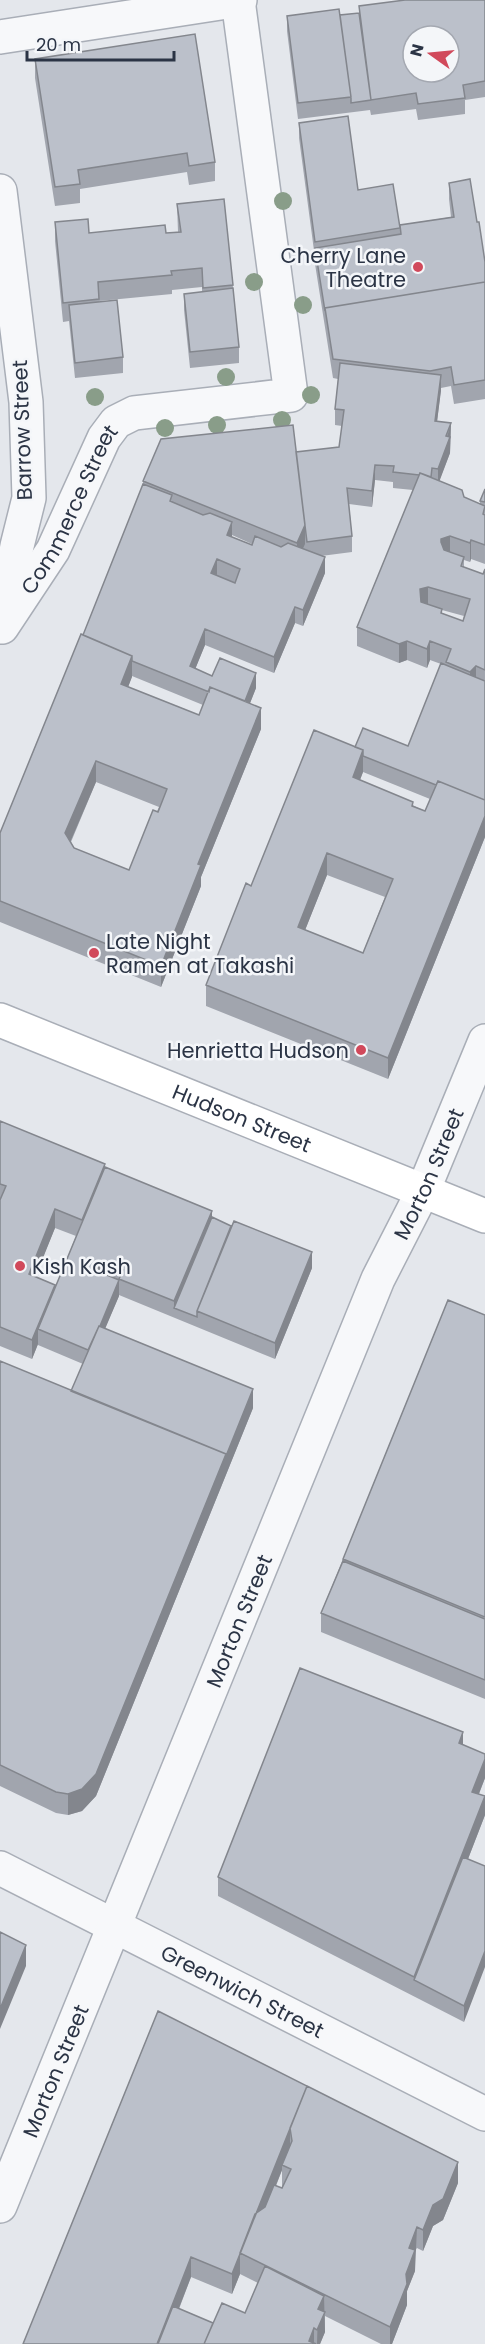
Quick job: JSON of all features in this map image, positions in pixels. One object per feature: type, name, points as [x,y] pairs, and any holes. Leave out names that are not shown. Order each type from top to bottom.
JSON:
[{"type":"main road","name":"Hudson Street","points":[[0,1020],[485,1216]]},
{"type":"street","points":[[0,37],[239,0]]},
{"type":"street","name":"Commerce Street","points":[[1,630],[53,550],[92,462],[104,438],[116,422],[134,413],[291,395],[239,0]]},
{"type":"street","name":"Barrow Street","points":[[0,191],[26,402],[29,498],[1,630]]},
{"type":"street","name":"Morton Street","points":[[0,2206],[378,1279],[423,1191],[485,1041]]},
{"type":"street","name":"Greenwich Street","points":[[0,1868],[485,2114]]},
{"type":"building","points":[[405,0],[485,0],[485,81],[463,85],[465,98],[418,104],[416,93],[371,100],[359,6]]},
{"type":"building","points":[[339,9],[351,97],[298,103],[287,16]]},
{"type":"building","points":[[359,13],[371,100],[351,103],[340,15]]},
{"type":"building","points":[[195,34],[215,162],[189,166],[187,153],[78,170],[80,184],[55,187],[35,59]]},
{"type":"building","points":[[348,116],[358,190],[393,184],[400,228],[315,242],[299,123]]},
{"type":"building","points":[[470,179],[485,262],[485,282],[325,308],[325,311],[315,248],[401,234],[400,225],[454,217],[449,183]]},
{"type":"building","points":[[224,199],[233,285],[203,288],[202,268],[171,271],[172,275],[98,282],[99,299],[63,303],[55,222],[88,219],[89,233],[165,225],[166,233],[181,232],[177,204]]},
{"type":"building","points":[[485,282],[485,380],[454,385],[451,367],[430,371],[333,359],[325,308]]},
{"type":"building","points":[[233,288],[239,347],[190,352],[184,294]]},
{"type":"building","points":[[117,300],[123,357],[75,363],[69,305]]},
{"type":"building","points":[[340,363],[441,375],[435,421],[451,423],[446,436],[450,437],[438,469],[432,468],[431,477],[420,473],[419,475],[393,472],[394,466],[375,465],[372,491],[347,488],[352,536],[307,542],[296,452],[339,447],[344,410],[335,409]]},
{"type":"building","points":[[293,425],[305,525],[297,543],[143,481],[161,439]]},
{"type":"building","points":[[420,473],[462,490],[464,497],[485,506],[483,514],[485,515],[485,545],[450,536],[441,539],[441,542],[444,550],[464,557],[461,566],[483,574],[485,569],[485,670],[476,666],[470,672],[446,662],[451,649],[430,641],[427,649],[407,641],[399,644],[357,627]],"holes":[[[428,587],[470,599],[463,621],[441,613],[442,609],[421,602],[420,589]]]},
{"type":"building","points":[[143,484],[172,495],[170,501],[203,515],[210,513],[232,522],[227,535],[252,545],[255,536],[281,547],[288,543],[325,557],[303,610],[295,607],[274,657],[205,629],[190,666],[212,676],[220,658],[256,673],[245,701],[210,687],[209,692],[132,661],[132,656],[83,635]],"holes":[[[217,559],[240,569],[235,583],[211,573]]]},
{"type":"building","points":[[485,489],[485,502],[480,501]]},
{"type":"building","points":[[81,634],[132,656],[121,684],[199,715],[210,687],[261,708],[198,864],[201,865],[161,966],[0,901],[0,833]],"holes":[[[96,761],[167,789],[158,812],[153,810],[129,870],[74,848],[65,833]]]},
{"type":"building","points":[[441,663],[485,681],[485,800],[438,781],[436,785],[363,756],[363,750],[355,747],[363,728],[408,746]]},
{"type":"building","points":[[314,730],[363,750],[353,777],[413,802],[412,806],[425,811],[438,781],[485,800],[485,816],[388,1058],[206,985],[246,883],[251,886]],"holes":[[[327,853],[393,879],[363,953],[298,927]]]},
{"type":"building","name":"Kish Kash","points":[[0,1121],[105,1164],[82,1220],[55,1209],[29,1274],[55,1285],[32,1340],[0,1327],[0,1200],[6,1186],[0,1184]]},
{"type":"building","points":[[105,1167],[212,1211],[174,1301],[119,1279],[123,1270],[100,1261],[97,1271],[119,1280],[88,1350],[38,1329]]},
{"type":"building","points":[[212,1217],[231,1226],[197,1311],[197,1317],[174,1308]]},
{"type":"building","points":[[234,1221],[312,1252],[275,1343],[197,1311]]},
{"type":"building","points":[[448,1300],[485,1315],[485,1617],[343,1559]]},
{"type":"building","points":[[99,1326],[253,1389],[226,1456],[226,1454],[71,1391]]},
{"type":"building","points":[[0,1361],[226,1454],[96,1774],[82,1789],[68,1794],[56,1792],[0,1765]]},
{"type":"building","points":[[343,1561],[485,1619],[485,1680],[321,1613]]},
{"type":"building","points":[[300,1668],[463,1732],[459,1743],[485,1754],[472,1792],[485,1796],[414,1977],[218,1877]]},
{"type":"building","points":[[463,1857],[485,1866],[485,1951],[464,2006],[414,1980]]},
{"type":"building","points":[[0,1932],[26,1945],[0,2009]]},
{"type":"building","points":[[158,2011],[307,2086],[232,2274],[191,2257],[157,2344],[23,2344]]},
{"type":"building","points":[[307,2086],[458,2162],[443,2199],[433,2205],[423,2230],[417,2227],[409,2248],[415,2250],[406,2274],[407,2284],[390,2327],[240,2253],[255,2214],[265,2207],[274,2185],[282,2188],[291,2169],[282,2165],[292,2141],[290,2128]]},
{"type":"building","points":[[265,2266],[324,2296],[318,2309],[325,2312],[317,2330],[314,2328],[309,2341],[316,2344],[204,2344],[222,2303],[245,2313]]},
{"type":"building","points":[[173,2306],[213,2323],[204,2344],[158,2344]]},
{"type":"place","name":"Cherry Lane Theatre","points":[[418,267]]},
{"type":"place","name":"Late Night Ramen at Takashi","points":[[94,953]]},
{"type":"place","name":"Henrietta Hudson","points":[[361,1050]]},
{"type":"place","name":"Kish Kash","points":[[20,1266]]}]
